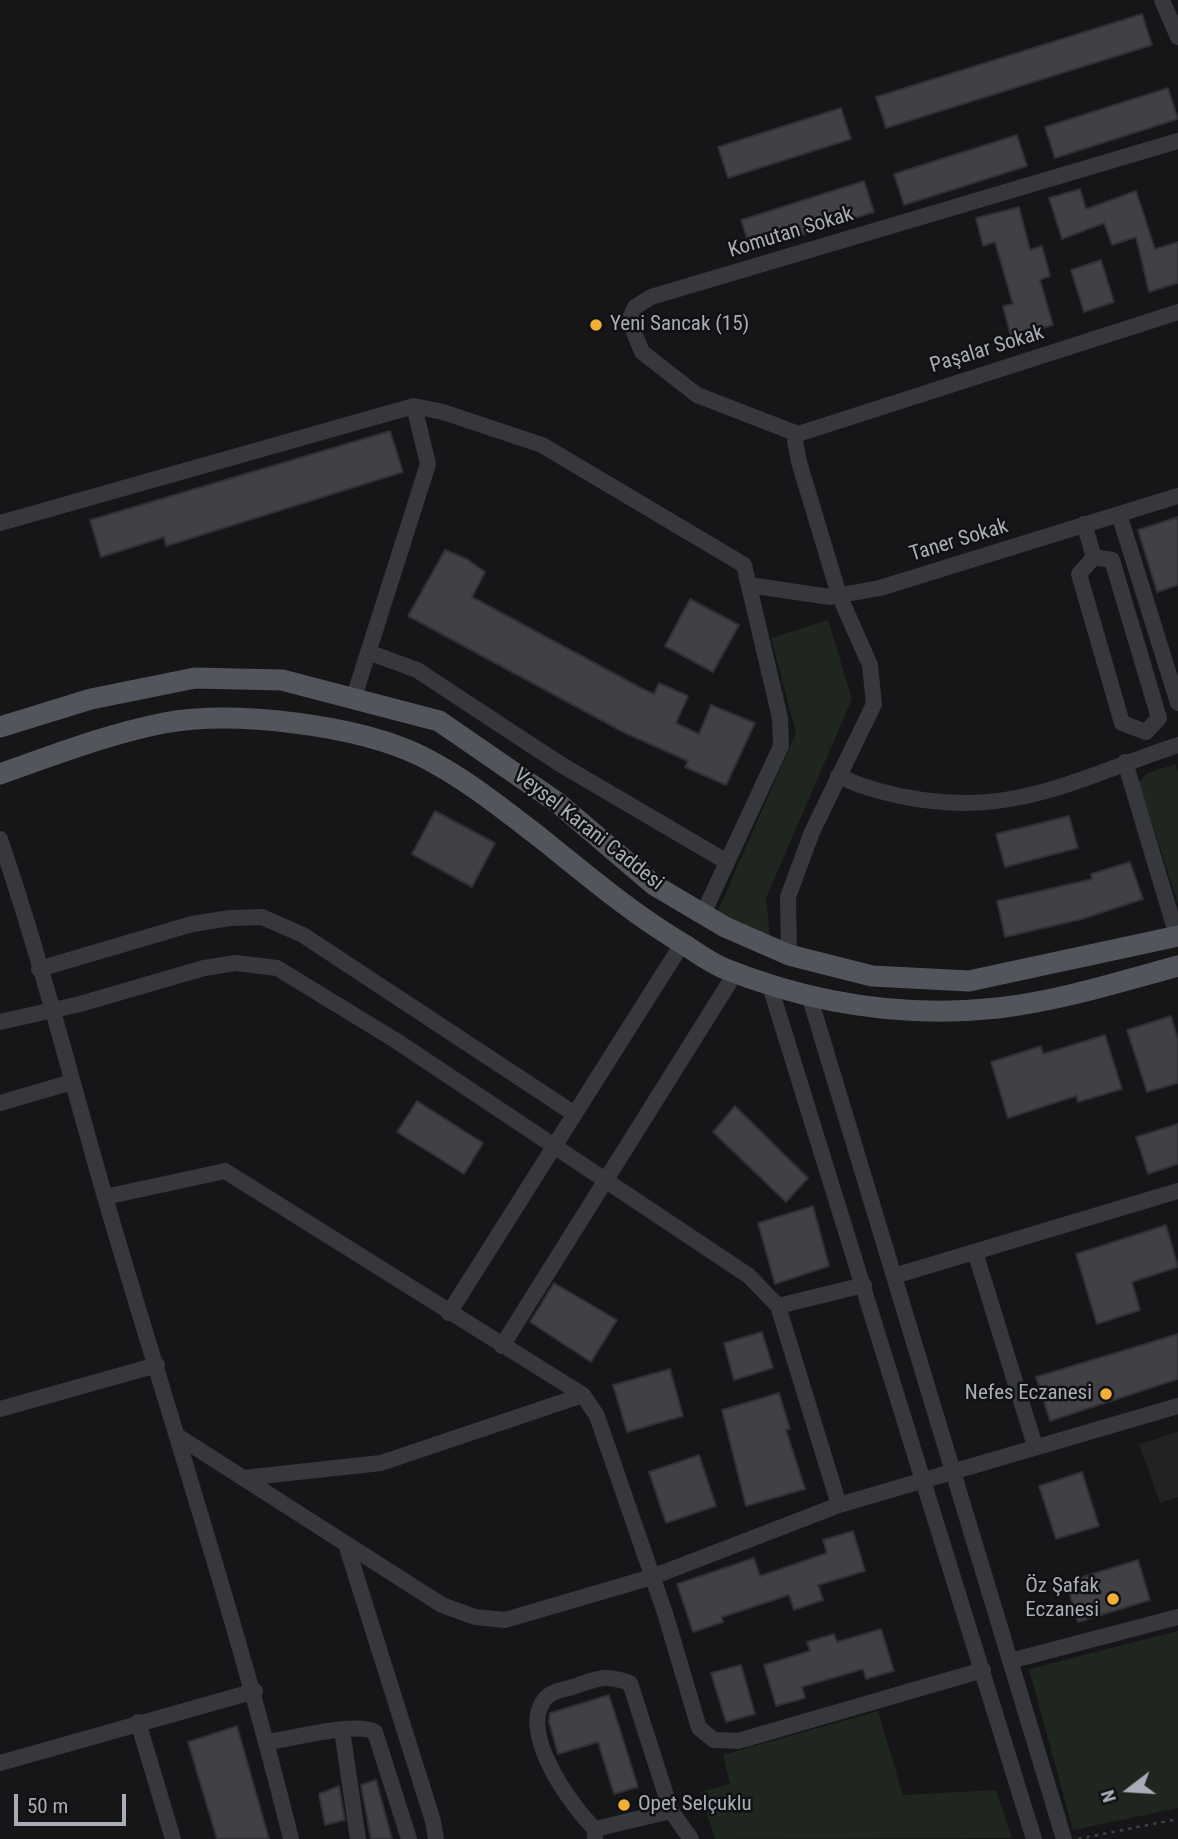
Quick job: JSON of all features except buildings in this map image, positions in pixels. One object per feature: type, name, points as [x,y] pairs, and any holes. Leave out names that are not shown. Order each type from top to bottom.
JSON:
[{"type":"main road","name":"Veysel Karani Caddesi","points":[[0,727],[90,699],[195,678],[282,680],[439,721],[558,803],[654,885],[703,914],[789,956],[872,976],[969,981],[1177,936]]},
{"type":"main road","name":"Veysel Karani Caddesi","points":[[0,774],[84,744],[166,723],[245,718],[359,736],[419,755],[475,787],[640,916],[720,967],[809,995],[851,1005],[922,1012],[999,1008],[1073,993],[1178,966]]},
{"type":"street","points":[[1162,0],[1177,33]]},
{"type":"street","name":"Komutan Sokak","points":[[804,431],[696,395],[642,352],[629,320],[635,307],[651,297],[1178,141]]},
{"type":"street","name":"Paşalar Sokak","points":[[804,431],[1178,312]]},
{"type":"street","points":[[0,523],[414,406],[443,412],[542,445],[744,565],[780,718],[781,746],[703,914]]},
{"type":"street","points":[[354,697],[428,464],[414,406]]},
{"type":"street","points":[[789,956],[788,897],[812,832],[874,704],[870,665],[839,595],[799,462],[794,441],[804,431]]},
{"type":"street","name":"Taner Sokak","points":[[749,585],[830,597],[880,588],[1178,496]]},
{"type":"street","points":[[1119,514],[1178,703]]},
{"type":"street","points":[[1084,524],[1094,557]]},
{"type":"street","points":[[1094,557],[1112,560],[1124,599],[1159,718],[1146,732]]},
{"type":"street","points":[[1094,557],[1079,573],[1122,723],[1146,732]]},
{"type":"street","points":[[368,652],[417,670],[561,764],[727,862]]},
{"type":"street","points":[[1146,732],[1152,753]]},
{"type":"street","points":[[838,776],[861,786],[944,803],[1009,800],[1103,773],[1125,762],[1178,745]]},
{"type":"street","points":[[1125,762],[1177,936]]},
{"type":"street","points":[[0,839],[255,1691],[291,1839]]},
{"type":"street","points":[[39,969],[192,923],[262,917],[303,935],[573,1113]]},
{"type":"street","points":[[449,1312],[681,944]]},
{"type":"street","points":[[0,1022],[51,1011],[204,968],[236,963],[277,968],[395,1040],[749,1276],[778,1306],[839,1505]]},
{"type":"street","points":[[502,1346],[736,972]]},
{"type":"street","points":[[769,983],[984,1670],[1034,1839]]},
{"type":"street","points":[[809,995],[1064,1839]]},
{"type":"street","points":[[0,1103],[72,1082]]},
{"type":"street","points":[[105,1197],[225,1171],[583,1395],[597,1416],[652,1577],[699,1728],[713,1740],[738,1741],[984,1670]]},
{"type":"street","points":[[894,1276],[1178,1191]]},
{"type":"street","points":[[975,1252],[1035,1446]]},
{"type":"street","points":[[778,1306],[864,1285]]},
{"type":"street","points":[[0,1409],[157,1365]]},
{"type":"street","points":[[243,1478],[381,1463],[583,1395]]},
{"type":"street","points":[[179,1437],[442,1605],[475,1618],[505,1620],[652,1577],[839,1505],[1178,1406]]},
{"type":"street","points":[[346,1544],[433,1821],[436,1839]]},
{"type":"street","points":[[1010,1661],[1178,1617]]},
{"type":"street","points":[[671,1811],[595,1834],[579,1814],[543,1756],[538,1711],[549,1696],[608,1675],[630,1683],[671,1811],[691,1839]]},
{"type":"street","points":[[0,1763],[255,1691]]},
{"type":"street","points":[[138,1722],[173,1839]]},
{"type":"street","points":[[268,1742],[342,1730],[366,1728],[375,1732],[409,1839]]},
{"type":"street","points":[[342,1730],[358,1839]]},
{"type":"path","points":[[1078,1839],[1178,1819]]},
{"type":"shaded area","points":[[828,620],[852,699],[766,898],[770,938],[717,913],[796,733],[771,638]]},
{"type":"shaded area","points":[[1176,764],[1178,904],[1139,782],[1147,773]]},
{"type":"shaded area","points":[[1178,1432],[1178,1497],[1160,1503],[1139,1444]]},
{"type":"shaded area","points":[[1178,1631],[1178,1808],[1073,1830],[1029,1669]]},
{"type":"shaded area","points":[[878,1711],[903,1795],[996,1790],[1012,1838],[715,1839],[700,1792],[730,1784],[723,1755]]},
{"type":"place","name":"Yeni Sancak (15)","points":[[596,325]]},
{"type":"place","name":"Nefes Eczanesi","points":[[1106,1394]]},
{"type":"place","name":"Öz Şafak Eczanesi","points":[[1113,1599]]},
{"type":"place","name":"Opet Selçuklu","points":[[624,1805]]}]
